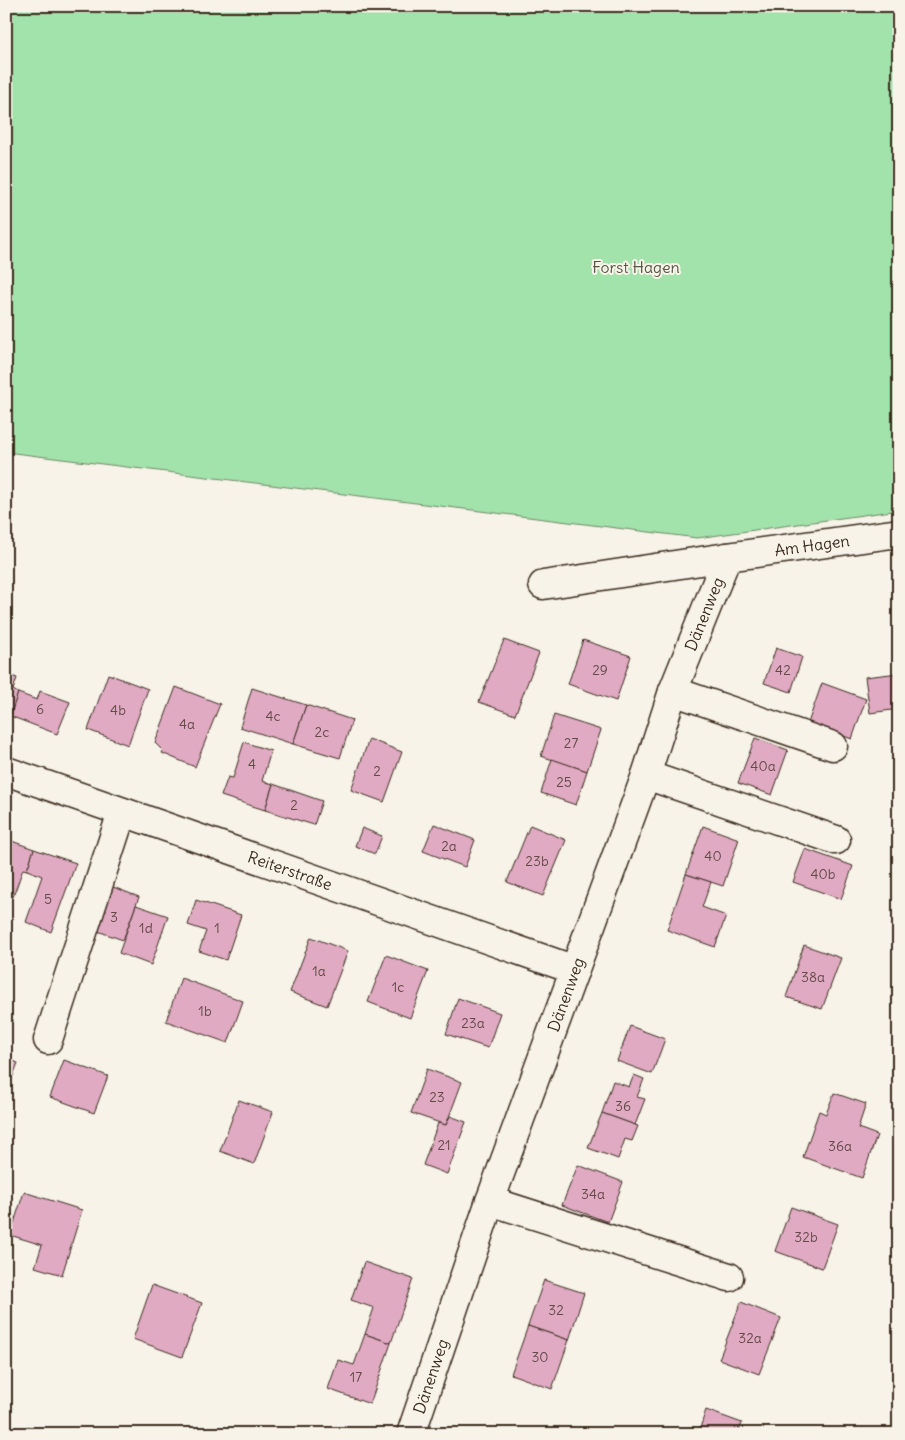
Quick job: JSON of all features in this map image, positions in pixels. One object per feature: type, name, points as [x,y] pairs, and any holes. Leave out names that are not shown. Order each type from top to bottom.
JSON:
[{"type":"street","name":"Am Hagen","points":[[543,585],[727,557],[899,534]]},
{"type":"street","name":"Dänenweg","points":[[411,1434],[490,1201],[646,775],[673,691],[727,557]]},
{"type":"street","points":[[673,691],[833,746]]},
{"type":"street","name":"Reiterstraße","points":[[6,771],[575,970]]},
{"type":"street","points":[[646,775],[836,840]]},
{"type":"street","points":[[48,1040],[122,812]]},
{"type":"street","points":[[490,1201],[729,1277]]},
{"type":"green space","name":"Forst Hagen","points":[[6,6],[899,6],[899,510],[697,538],[6,452]]},
{"type":"building","points":[[504,640],[539,653],[515,715],[479,702]]},
{"type":"building","points":[[583,640],[631,656],[616,701],[568,684]]},
{"type":"building","points":[[776,648],[802,657],[791,692],[764,683]]},
{"type":"building","points":[[899,673],[899,709],[870,713],[865,677]]},
{"type":"building","points":[[6,674],[17,678],[13,690],[18,693],[10,716],[6,715]]},
{"type":"building","points":[[108,674],[148,689],[128,745],[88,730]]},
{"type":"building","points":[[822,683],[866,699],[852,739],[808,723]]},
{"type":"building","points":[[176,687],[220,704],[195,767],[162,753],[163,751],[155,743]]},
{"type":"building","points":[[252,688],[306,705],[293,744],[240,727]]},
{"type":"building","points":[[40,691],[70,702],[57,734],[10,716],[18,693],[37,700]]},
{"type":"building","points":[[306,705],[352,720],[340,758],[293,744]]},
{"type":"building","points":[[554,715],[601,730],[587,771],[541,756]]},
{"type":"building","points":[[755,738],[788,750],[772,795],[738,783]]},
{"type":"building","points":[[369,739],[402,752],[384,802],[351,790]]},
{"type":"building","points":[[244,742],[271,751],[262,781],[273,784],[265,810],[221,796],[228,777],[233,778]]},
{"type":"building","points":[[552,759],[587,771],[576,805],[541,793]]},
{"type":"building","points":[[273,784],[322,801],[314,825],[265,810]]},
{"type":"building","points":[[434,824],[475,840],[465,867],[423,851]]},
{"type":"building","points":[[530,825],[566,840],[543,896],[507,882]]},
{"type":"building","points":[[703,826],[739,839],[723,886],[686,874]]},
{"type":"building","points":[[362,828],[382,836],[375,854],[355,846]]},
{"type":"building","points":[[6,839],[34,849],[27,870],[23,869],[13,897],[6,894]]},
{"type":"building","points":[[34,849],[76,863],[51,932],[26,922],[42,876],[27,870]]},
{"type":"building","points":[[805,849],[853,866],[841,899],[793,882]]},
{"type":"building","points":[[686,874],[711,882],[702,907],[726,916],[715,947],[667,930]]},
{"type":"building","points":[[108,885],[139,897],[123,940],[92,929]]},
{"type":"building","points":[[196,900],[241,915],[226,960],[199,951],[206,931],[188,925]]},
{"type":"building","points":[[136,905],[168,916],[151,965],[119,953]]},
{"type":"building","points":[[311,937],[348,951],[327,1006],[290,992]]},
{"type":"building","points":[[804,945],[841,958],[822,1009],[786,997]]},
{"type":"building","points":[[386,955],[428,971],[410,1018],[368,1002]]},
{"type":"building","points":[[181,978],[243,1001],[228,1043],[166,1021]]},
{"type":"building","points":[[458,998],[500,1013],[488,1048],[446,1034]]},
{"type":"building","points":[[630,1026],[665,1039],[652,1074],[617,1061]]},
{"type":"building","points":[[6,1058],[18,1063],[6,1093]]},
{"type":"building","points":[[64,1060],[108,1076],[94,1113],[50,1097]]},
{"type":"building","points":[[427,1069],[462,1082],[446,1125],[411,1113]]},
{"type":"building","points":[[634,1075],[644,1079],[637,1097],[645,1099],[635,1125],[602,1113],[613,1081],[629,1087]]},
{"type":"building","points":[[834,1093],[866,1104],[858,1128],[877,1135],[862,1178],[803,1157],[819,1111],[826,1114]]},
{"type":"building","points":[[239,1100],[273,1112],[254,1164],[220,1151]]},
{"type":"building","points":[[602,1113],[638,1126],[632,1141],[625,1139],[618,1159],[588,1148]]},
{"type":"building","points":[[450,1116],[466,1122],[447,1174],[423,1165],[438,1123],[446,1125]]},
{"type":"building","points":[[578,1165],[623,1182],[608,1222],[562,1205]]},
{"type":"building","points":[[24,1192],[82,1210],[62,1275],[35,1267],[42,1245],[10,1235]]},
{"type":"building","points":[[791,1207],[838,1224],[822,1268],[775,1251]]},
{"type":"building","points":[[364,1262],[413,1279],[391,1343],[365,1334],[374,1308],[351,1300]]},
{"type":"building","points":[[544,1280],[584,1293],[569,1340],[528,1326]]},
{"type":"building","points":[[152,1285],[202,1303],[182,1357],[133,1339]]},
{"type":"building","points":[[741,1302],[781,1318],[759,1374],[719,1359]]},
{"type":"building","points":[[528,1326],[569,1340],[552,1389],[511,1374]]},
{"type":"building","points":[[365,1334],[391,1343],[370,1404],[328,1389],[338,1360],[354,1365]]},
{"type":"building","points":[[706,1410],[742,1423],[738,1434],[698,1434]]},
{"type":"building","points":[[28,1426],[49,1434],[25,1434]]}]
